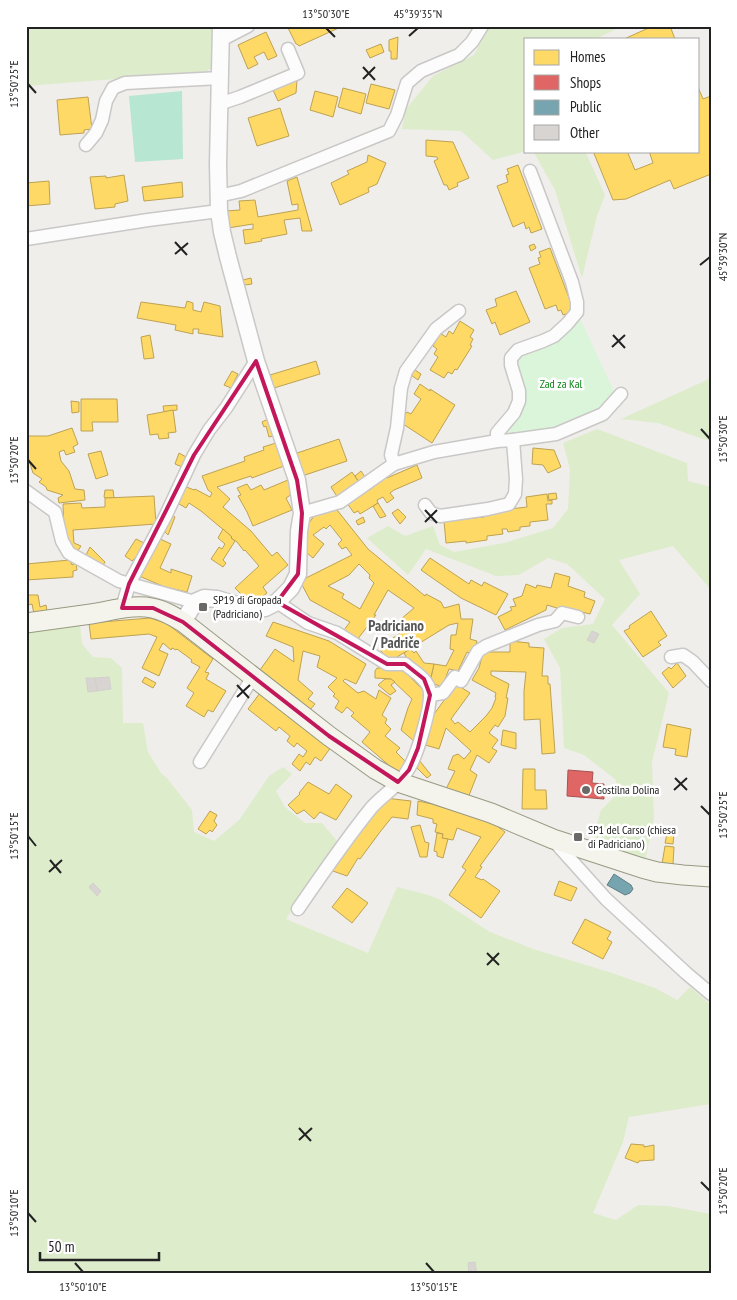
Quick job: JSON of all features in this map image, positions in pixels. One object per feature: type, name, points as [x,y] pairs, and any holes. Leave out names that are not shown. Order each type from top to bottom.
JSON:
[{"type":"main road","points":[[26,623],[139,606],[166,612],[183,622],[342,745],[375,769],[398,782],[491,813],[553,839],[642,868],[683,876],[711,877]]},
{"type":"street","points":[[183,622],[188,611],[196,602],[204,598],[217,599],[250,609],[265,608],[277,602],[291,588],[298,574],[299,531],[302,513],[297,480],[256,361],[228,257],[218,203],[221,33],[248,26]]},
{"type":"street","points":[[26,240],[148,220],[218,203],[242,191],[389,131],[397,115],[407,82],[422,71],[459,54],[472,42],[482,26]]},
{"type":"street","points":[[219,104],[298,73],[288,49]]},
{"type":"street","points":[[86,146],[96,133],[102,120],[106,101],[113,88],[125,83],[220,78]]},
{"type":"street","points":[[497,440],[497,433],[514,413],[519,401],[519,391],[511,358],[518,350],[554,336],[577,312],[577,302],[572,282],[530,171]]},
{"type":"street","points":[[394,464],[391,455],[397,428],[400,388],[406,371],[436,329],[459,311]]},
{"type":"street","points":[[122,608],[129,584],[165,517],[194,455],[256,361]]},
{"type":"street","points":[[302,513],[340,502],[394,464],[434,452],[497,440],[513,440],[556,434],[604,414],[621,394]]},
{"type":"street","points":[[425,505],[431,513],[440,516],[509,504],[515,494],[516,478],[513,440]]},
{"type":"street","points":[[26,491],[55,512],[62,541],[69,553],[119,581],[196,602]]},
{"type":"street","points":[[277,602],[308,622],[337,633],[387,664],[405,664],[424,679],[429,687],[430,694],[430,706],[418,748],[409,770],[375,804],[351,833],[298,909]]},
{"type":"street","points":[[430,694],[443,693],[455,677],[460,681],[478,651],[486,646],[538,625],[555,621],[562,613],[578,618]]},
{"type":"street","points":[[671,657],[683,656],[693,662],[711,681]]},
{"type":"street","points":[[200,762],[253,677]]},
{"type":"street","points":[[553,839],[606,899],[711,994]]},
{"type":"highlighted area","points":[[256,361],[297,480],[302,513],[298,574],[277,602],[387,664],[405,664],[424,679],[430,695],[418,748],[409,770],[398,782],[329,736],[183,622],[153,608],[122,608],[129,584],[194,455]]},
{"type":"green space","points":[[26,26],[212,26],[212,68],[205,72],[26,86]]},
{"type":"green space","points":[[489,26],[622,26],[598,38],[524,38],[524,152],[493,160],[461,131],[402,129],[406,109],[433,76],[474,55]]},
{"type":"green space","points":[[182,91],[183,159],[135,162],[129,96]]},
{"type":"green space","points":[[534,152],[585,152],[605,195],[597,216],[582,278],[555,190]]},
{"type":"green space","name":"Zad za Kal","points":[[577,312],[617,398],[603,414],[556,434],[497,441],[514,413],[511,358]]},
{"type":"green space","points":[[711,378],[711,441],[658,423],[621,419]]},
{"type":"green space","points":[[597,429],[687,463],[688,481],[711,487],[711,590],[673,546],[619,560],[640,594],[612,625],[669,693],[652,762],[654,819],[645,861],[592,842],[601,810],[614,797],[616,780],[584,755],[564,748],[560,668],[544,639],[562,628],[593,624],[605,599],[567,564],[548,558],[519,575],[496,576],[426,549],[408,575],[367,538],[388,526],[405,536],[433,526],[440,545],[454,552],[504,543],[553,528],[568,509],[570,469],[563,443]]},
{"type":"green space","points":[[80,624],[82,644],[93,657],[111,658],[122,668],[123,723],[143,723],[148,752],[161,773],[192,810],[194,832],[214,841],[239,820],[269,776],[283,767],[292,774],[276,791],[285,807],[305,823],[322,823],[337,841],[286,919],[368,953],[397,887],[439,899],[490,932],[533,949],[655,988],[677,1000],[690,987],[711,1005],[711,1104],[629,1117],[623,1142],[593,1213],[616,1220],[638,1205],[668,1206],[711,1214],[711,1274],[26,1274],[26,632]]},
{"type":"building: Homes","points":[[287,26],[343,26],[299,46],[296,44]]},
{"type":"building: Homes","points":[[653,26],[670,26],[675,38],[626,38]]},
{"type":"building: Homes","points":[[266,32],[277,56],[268,60],[264,52],[254,57],[258,64],[248,69],[238,45]]},
{"type":"building: Homes","points":[[398,37],[397,59],[391,59],[389,40]]},
{"type":"building: Homes","points":[[381,44],[384,52],[370,58],[366,50]]},
{"type":"building: Homes","points":[[297,80],[296,93],[278,101],[273,90]]},
{"type":"building: Homes","points":[[371,84],[395,90],[389,109],[366,103]]},
{"type":"building: Homes","points":[[343,88],[366,94],[361,114],[338,107]]},
{"type":"building: Homes","points":[[315,91],[338,97],[333,117],[310,110]]},
{"type":"building: Homes","points":[[700,92],[703,99],[711,96],[711,174],[674,189],[670,180],[626,199],[613,200],[593,152],[627,152],[635,170],[653,163],[649,152],[700,152]]},
{"type":"building: Homes","points":[[88,97],[92,129],[84,130],[84,133],[60,135],[57,100]]},
{"type":"building: Homes","points":[[280,108],[289,136],[257,146],[248,118]]},
{"type":"building: Homes","points":[[426,140],[453,142],[469,178],[457,183],[458,186],[449,190],[447,185],[444,185],[434,161],[438,159],[437,157],[426,156]]},
{"type":"building: Homes","points":[[368,155],[386,163],[377,184],[368,188],[369,192],[340,205],[331,183],[349,174],[347,171],[367,162]]},
{"type":"building: Homes","points":[[518,165],[542,229],[531,233],[529,227],[526,229],[524,222],[513,227],[497,186],[508,182],[506,175],[509,174],[507,169]]},
{"type":"building: Homes","points":[[124,175],[128,201],[115,204],[115,207],[95,209],[90,177],[106,176],[106,178]]},
{"type":"building: Homes","points":[[297,177],[312,231],[302,231],[300,218],[284,220],[287,234],[245,244],[243,230],[253,229],[253,224],[228,228],[226,211],[240,210],[239,201],[255,200],[258,217],[298,210],[298,204],[292,205],[287,181]]},
{"type":"building: Homes","points":[[49,181],[50,204],[26,206],[26,183]]},
{"type":"building: Homes","points":[[182,182],[183,197],[144,201],[142,187]]},
{"type":"building: Homes","points":[[534,244],[536,248],[531,251],[529,246]]},
{"type":"building: Homes","points":[[550,248],[574,311],[563,315],[561,310],[558,311],[556,305],[545,309],[529,268],[540,264],[538,258],[541,257],[539,252]]},
{"type":"building: Homes","points":[[251,278],[252,284],[244,285],[243,280]]},
{"type":"building: Homes","points":[[516,291],[530,322],[500,335],[495,322],[492,324],[486,310],[497,306],[495,299]]},
{"type":"building: Homes","points":[[187,301],[193,303],[193,310],[201,312],[204,302],[220,306],[223,337],[198,333],[199,329],[193,329],[193,334],[175,330],[176,325],[137,318],[141,302],[185,308]]},
{"type":"building: Homes","points":[[460,321],[474,330],[470,337],[473,339],[470,345],[472,346],[457,370],[455,369],[452,374],[448,372],[444,378],[430,370],[438,357],[434,354],[437,349],[433,346],[440,333],[446,337],[449,331],[453,334]]},
{"type":"building: Homes","points":[[150,335],[154,358],[144,359],[141,337]]},
{"type":"building: Homes","points":[[316,361],[320,374],[274,388],[270,375]]},
{"type":"building: Homes","points":[[415,370],[421,374],[418,380],[411,375]]},
{"type":"building: Homes","points":[[232,371],[238,374],[231,388],[224,385]]},
{"type":"building: Homes","points":[[420,384],[455,405],[432,443],[400,422],[407,412],[411,414],[421,399],[414,394]]},
{"type":"building: Homes","points":[[81,399],[117,399],[118,422],[92,422],[93,431],[81,431]]},
{"type":"building: Homes","points":[[71,401],[79,402],[79,412],[72,413]]},
{"type":"building: Homes","points":[[177,405],[177,410],[164,412],[163,406]]},
{"type":"building: Homes","points":[[173,410],[176,432],[168,433],[169,438],[159,439],[158,434],[150,435],[147,415]]},
{"type":"building: Homes","points":[[268,419],[273,436],[269,437],[266,426],[264,427],[262,422]]},
{"type":"building: Homes","points":[[72,428],[78,444],[73,447],[75,452],[66,455],[64,450],[59,452],[61,461],[69,471],[75,489],[84,490],[85,500],[59,503],[58,498],[63,495],[47,490],[39,482],[42,479],[33,473],[26,451],[26,436],[48,436]]},
{"type":"building: Homes","points":[[339,439],[347,461],[302,476],[294,454]]},
{"type":"building: Homes","points":[[276,443],[284,466],[252,478],[251,476],[217,487],[230,499],[223,507],[251,531],[272,556],[277,552],[288,565],[263,587],[267,593],[252,605],[235,588],[259,566],[232,537],[201,511],[189,503],[186,508],[176,502],[184,486],[195,489],[210,497],[212,493],[208,490],[202,476],[245,461],[244,457],[264,450],[263,447]]},
{"type":"building: Homes","points":[[533,448],[554,450],[561,467],[548,473],[543,465],[532,464]]},
{"type":"building: Homes","points":[[101,451],[108,475],[96,479],[88,454]]},
{"type":"building: Homes","points":[[179,453],[188,458],[182,467],[175,464]]},
{"type":"building: Homes","points":[[417,465],[422,478],[394,490],[390,493],[394,498],[387,503],[383,497],[377,500],[378,503],[360,514],[358,511],[354,513],[347,503],[386,476],[387,478]]},
{"type":"building: Homes","points":[[361,471],[365,477],[359,482],[355,476]]},
{"type":"building: Homes","points":[[352,472],[360,484],[338,498],[331,487]]},
{"type":"building: Homes","points":[[288,480],[292,494],[286,498],[292,510],[253,526],[238,496],[241,495],[237,488],[247,484],[251,490],[261,485],[264,490]]},
{"type":"building: Homes","points":[[105,490],[113,490],[114,498],[105,498]]},
{"type":"building: Homes","points":[[556,493],[557,499],[549,500],[548,494]]},
{"type":"building: Homes","points":[[547,494],[548,501],[552,500],[552,504],[546,504],[548,520],[530,522],[530,526],[520,527],[520,530],[508,532],[507,529],[502,529],[503,534],[487,536],[487,540],[446,543],[444,521],[464,516],[464,519],[484,517],[484,512],[527,507],[526,497]]},
{"type":"building: Homes","points":[[154,496],[156,524],[73,530],[74,543],[81,546],[77,552],[69,545],[64,530],[63,504],[81,503],[82,508],[105,507],[105,498]]},
{"type":"building: Homes","points":[[378,503],[386,516],[380,518],[373,506]]},
{"type":"building: Homes","points":[[398,509],[406,517],[400,524],[392,513]]},
{"type":"building: Homes","points":[[326,510],[337,510],[368,549],[425,596],[426,594],[441,602],[444,608],[459,604],[461,619],[473,619],[470,639],[477,641],[473,654],[467,652],[458,671],[449,669],[442,687],[430,682],[434,664],[446,666],[454,650],[450,649],[451,635],[456,635],[458,623],[449,625],[389,662],[379,648],[400,633],[394,625],[414,608],[388,590],[374,615],[376,615],[357,640],[344,630],[350,622],[310,600],[300,581],[352,555],[346,547],[342,549],[338,544],[342,540],[330,525],[313,535],[324,544],[313,558],[300,547],[305,529],[314,516]],"holes":[[[359,564],[370,575],[369,578],[374,583],[360,609],[342,598],[344,594],[328,586],[349,575]]]},
{"type":"building: Homes","points":[[171,514],[175,517],[168,535],[164,531]]},
{"type":"building: Homes","points":[[363,517],[365,522],[358,525],[356,521]]},
{"type":"building: Homes","points":[[223,529],[235,541],[223,560],[226,563],[223,567],[211,559],[219,547],[222,549],[225,544],[218,538]]},
{"type":"building: Homes","points":[[158,538],[171,544],[160,568],[171,573],[171,569],[192,576],[187,592],[165,587],[139,576]]},
{"type":"building: Homes","points":[[136,539],[146,544],[132,561],[125,556]]},
{"type":"building: Homes","points":[[90,547],[105,562],[102,567],[85,557]]},
{"type":"building: Homes","points":[[430,558],[469,584],[471,580],[482,586],[484,582],[508,594],[496,615],[461,598],[421,570]]},
{"type":"building: Homes","points":[[70,560],[72,565],[76,563],[77,570],[73,571],[73,577],[26,580],[26,564]]},
{"type":"building: Homes","points":[[555,573],[570,577],[568,586],[585,592],[584,597],[595,601],[590,614],[547,605],[546,610],[505,630],[498,617],[512,610],[510,607],[516,606],[513,599],[522,596],[526,584],[536,588],[537,585],[551,588]]},
{"type":"building: Homes","points":[[27,595],[38,595],[40,607],[46,605],[47,611],[34,614],[32,604],[28,605]]},
{"type":"building: Homes","points":[[651,611],[667,636],[658,642],[661,645],[643,657],[624,631]]},
{"type":"building: Homes","points":[[150,618],[166,623],[213,659],[205,672],[209,673],[206,679],[226,691],[213,712],[208,710],[204,717],[186,706],[194,693],[187,688],[200,667],[191,662],[192,660],[177,649],[172,648],[171,650],[163,643],[159,650],[168,654],[159,676],[142,668],[157,637],[149,634],[91,639],[89,623]]},
{"type":"building: Homes","points":[[273,622],[329,641],[366,664],[356,684],[345,679],[343,681],[358,693],[364,691],[376,699],[379,690],[391,698],[382,715],[387,719],[385,723],[391,729],[385,736],[400,748],[396,752],[407,763],[399,774],[362,742],[370,732],[351,716],[354,713],[347,707],[342,713],[335,708],[339,701],[333,696],[335,694],[328,687],[337,678],[317,667],[320,656],[303,651],[298,680],[313,693],[308,699],[315,704],[309,711],[260,670],[275,649],[294,662],[293,647],[266,636]]},
{"type":"building: Homes","points":[[510,641],[529,643],[529,647],[544,648],[542,676],[548,676],[548,684],[550,684],[555,753],[542,754],[540,719],[524,720],[526,672],[491,671],[491,675],[509,684],[505,716],[498,727],[495,725],[489,733],[498,740],[492,748],[497,751],[489,763],[477,755],[470,770],[477,775],[468,798],[446,789],[455,771],[448,769],[453,756],[458,754],[464,759],[471,751],[446,728],[439,749],[422,744],[429,721],[456,684],[470,693],[451,719],[455,724],[458,722],[470,732],[486,716],[492,708],[496,693],[472,680],[479,668],[483,653],[510,652]]},
{"type":"building: Homes","points":[[410,649],[414,653],[416,651],[424,663],[434,664],[431,677],[423,674],[408,661],[404,653]]},
{"type":"building: Homes","points":[[677,663],[686,676],[673,688],[662,673],[669,667],[671,669]]},
{"type":"building: Homes","points":[[377,668],[401,668],[425,692],[422,715],[415,742],[401,730],[412,699],[391,679],[375,678]]},
{"type":"building: Homes","points":[[145,677],[156,683],[153,688],[142,682]]},
{"type":"building: Homes","points":[[385,679],[391,679],[395,682],[391,685],[396,691],[390,695],[378,685]]},
{"type":"building: Homes","points":[[260,693],[331,747],[321,761],[315,757],[310,765],[306,762],[300,771],[292,764],[299,754],[303,757],[307,751],[297,743],[294,747],[287,741],[290,736],[279,727],[276,731],[248,709]]},
{"type":"building: Homes","points":[[667,724],[691,729],[687,757],[675,755],[676,749],[663,747]]},
{"type":"building: Homes","points":[[503,730],[516,733],[516,749],[501,745]]},
{"type":"building: Homes","points":[[419,760],[431,775],[427,778],[416,767]]},
{"type":"building: Homes","points":[[523,769],[535,769],[535,790],[546,790],[547,809],[522,809]]},
{"type":"building: Homes","points":[[308,782],[329,794],[336,784],[352,796],[336,820],[320,812],[314,819],[304,810],[297,814],[288,805],[300,794]]},
{"type":"building: Homes","points":[[385,798],[411,801],[408,819],[392,817],[360,859],[358,858],[347,876],[330,870]]},
{"type":"building: Homes","points":[[418,801],[493,823],[505,832],[480,866],[482,867],[475,877],[483,879],[500,891],[481,918],[449,895],[466,870],[462,867],[481,837],[457,828],[453,840],[442,838],[443,834],[435,832],[437,824],[433,823],[433,819],[417,815]]},
{"type":"building: Homes","points":[[210,811],[217,815],[214,821],[217,825],[212,832],[210,830],[206,834],[198,829]]},
{"type":"building: Homes","points":[[420,825],[425,842],[429,843],[427,857],[420,857],[411,827]]},
{"type":"building: Homes","points":[[437,833],[443,834],[442,838],[448,839],[443,858],[437,856],[437,852],[434,851]]},
{"type":"building: Homes","points":[[667,834],[674,834],[673,844],[665,843]]},
{"type":"building: Homes","points":[[665,846],[674,847],[673,864],[662,864]]},
{"type":"building: Homes","points":[[559,881],[577,888],[571,901],[554,895]]},
{"type":"building: Homes","points":[[347,888],[368,903],[352,923],[332,907]]},
{"type":"building: Homes","points":[[585,919],[611,932],[607,939],[612,942],[603,959],[572,943]]},
{"type":"building: Homes","points":[[631,1144],[644,1145],[644,1147],[654,1145],[654,1160],[639,1161],[638,1163],[625,1158]]},
{"type":"building: Shops","name":"Gostilna Dolina","points":[[568,770],[593,772],[592,783],[604,784],[604,799],[567,796]]},
{"type":"building: Public","points":[[614,874],[631,885],[633,889],[630,893],[625,895],[607,885]]},
{"type":"building: Other","points":[[592,631],[599,634],[594,643],[587,640]]},
{"type":"building: Other","points":[[109,677],[111,689],[97,691],[95,678]]},
{"type":"building: Other","points":[[86,678],[95,678],[97,691],[88,692]]},
{"type":"building: Other","points":[[93,883],[101,891],[97,896],[89,887]]},
{"type":"building: Other","points":[[475,1262],[477,1274],[469,1274],[468,1263]]},
{"type":"place","name":"SP19 di Gropada (Padriciano)","points":[[203,607]]},
{"type":"place","name":"Gostilna Dolina","points":[[586,790]]},
{"type":"place","name":"SP1 del Carso (chiesa di Padriciano)","points":[[578,837]]},
{"type":"district","name":"Padriciano / Padriče","points":[[396,634]]}]
